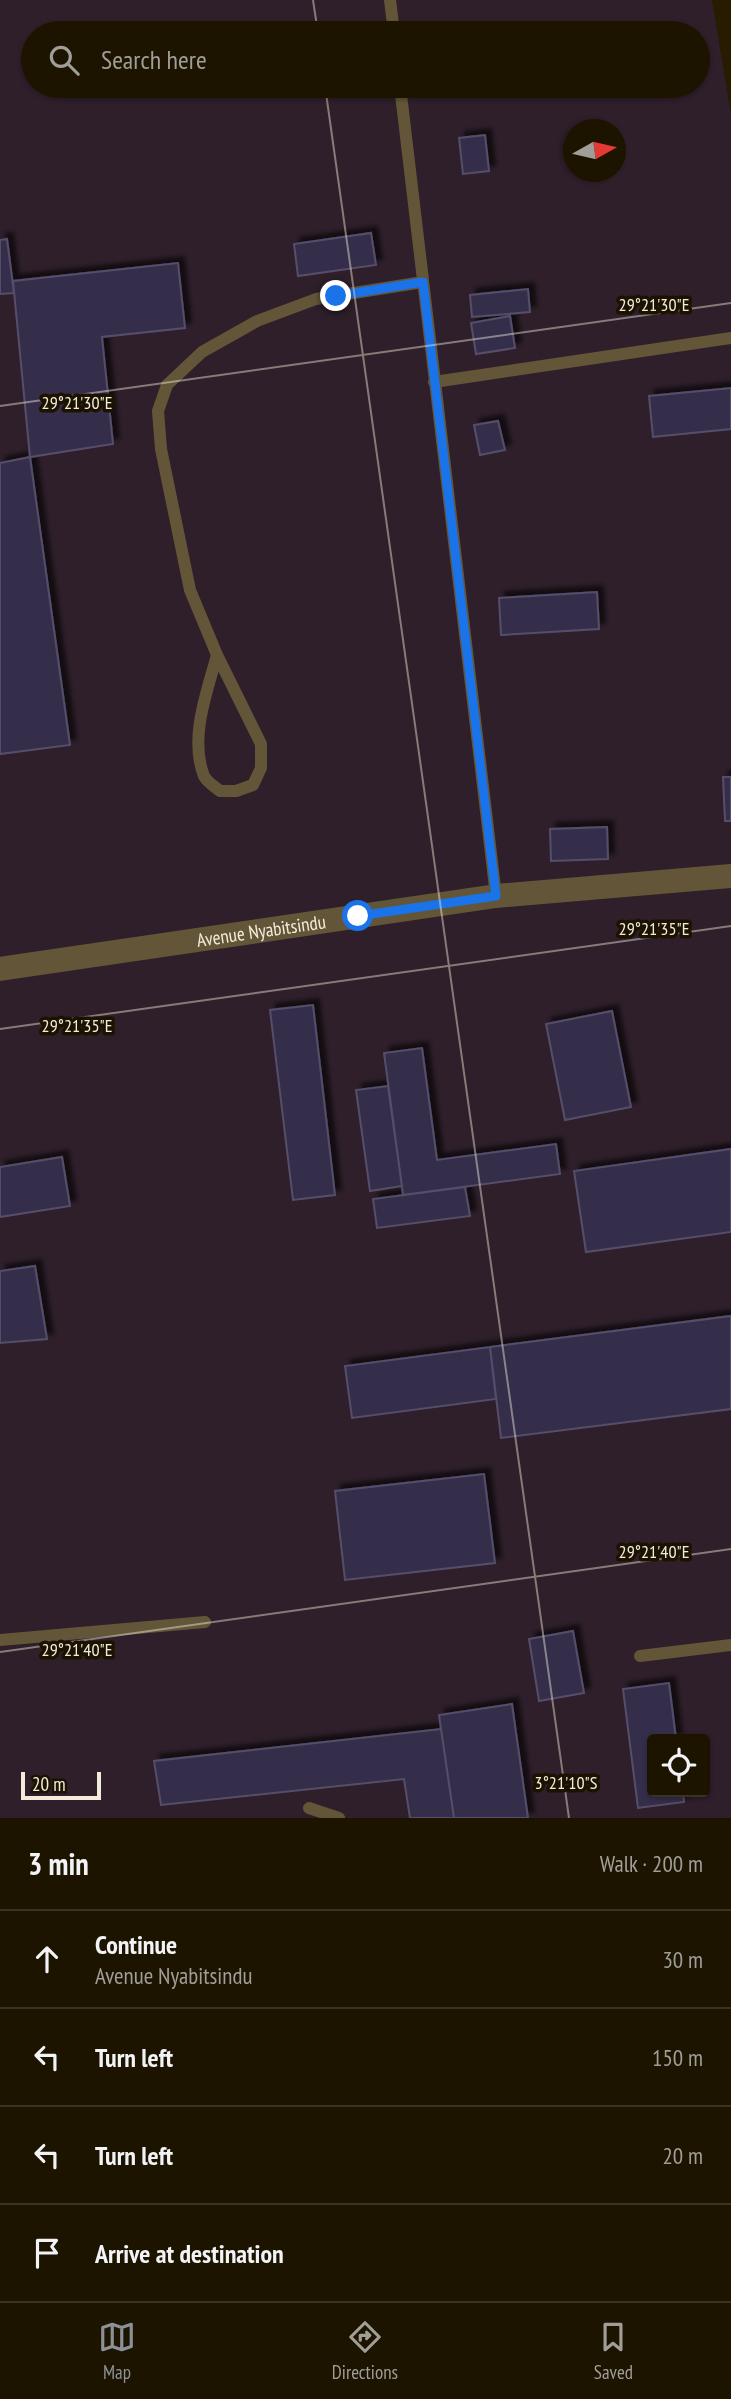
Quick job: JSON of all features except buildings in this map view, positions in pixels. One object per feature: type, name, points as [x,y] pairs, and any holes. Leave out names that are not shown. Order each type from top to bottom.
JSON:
[{"type":"street","name":"Avenue Nyabitsindu","points":[[0,969],[496,896],[731,876]]},
{"type":"lane","points":[[390,0],[393,21]]},
{"type":"lane","points":[[401,98],[496,896]]},
{"type":"lane","points":[[217,655],[202,713],[199,746],[205,778],[220,791],[236,790],[253,785],[261,768],[261,744],[217,655],[190,590],[161,449],[158,411],[167,385],[202,352],[257,321],[316,299],[423,282]]},
{"type":"lane","points":[[435,382],[731,338]]},
{"type":"lane","points":[[0,1640],[205,1622]]},
{"type":"lane","points":[[640,1656],[731,1645]]},
{"type":"lane","points":[[309,1808],[340,1818]]},
{"type":"shaded area","points":[[0,0],[712,0],[731,114],[731,1818],[0,1818]]},
{"type":"route","points":[[336,296],[423,282],[496,896],[358,916]]}]
